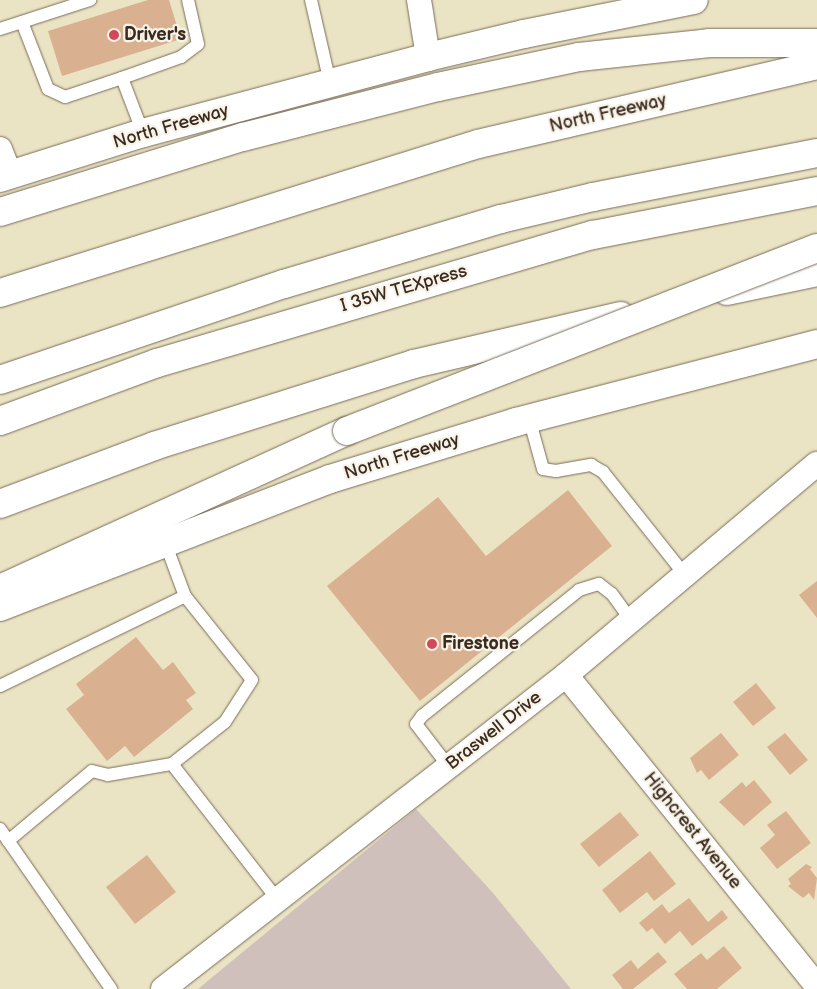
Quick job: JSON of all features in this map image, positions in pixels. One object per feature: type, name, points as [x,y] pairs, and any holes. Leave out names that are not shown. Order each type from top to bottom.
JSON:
[{"type":"main road","name":"North Freeway","points":[[5,176],[143,133],[428,57],[524,34],[694,0]]},
{"type":"main road","points":[[0,212],[243,137],[438,86],[579,57],[709,43],[817,43]]},
{"type":"main road","name":"North Freeway","points":[[0,293],[478,144],[817,65]]},
{"type":"main road","points":[[0,380],[274,287],[500,219],[603,195],[817,154]]},
{"type":"main road","name":"I 35W TEXpress","points":[[0,421],[157,363],[583,238],[817,191]]},
{"type":"main road","points":[[0,589],[347,431],[817,248]]},
{"type":"main road","points":[[0,504],[154,446],[414,364],[817,272]]},
{"type":"main road","name":"North Freeway","points":[[0,607],[166,545],[330,479],[529,418],[817,344]]},
{"type":"street","points":[[419,0],[428,57]]},
{"type":"street","points":[[0,149],[5,176]]},
{"type":"street","name":"Braswell Drive","points":[[163,989],[566,675],[817,464]]},
{"type":"street","name":"Highcrest Avenue","points":[[566,675],[817,986]]},
{"type":"lane","points":[[0,29],[90,0]]},
{"type":"lane","points":[[22,22],[48,89],[65,96],[122,78],[181,56],[198,44],[188,0]]},
{"type":"lane","points":[[311,0],[330,83]]},
{"type":"lane","points":[[122,78],[143,133]]},
{"type":"lane","points":[[529,418],[543,469],[556,471],[591,464],[602,472],[685,575]]},
{"type":"lane","points":[[8,841],[92,771],[108,775],[172,764],[225,722],[252,680],[185,596],[166,545]]},
{"type":"lane","points":[[448,767],[416,724],[422,716],[571,596],[579,590],[599,584],[612,594],[631,620]]},
{"type":"lane","points":[[0,686],[185,596]]},
{"type":"lane","points":[[172,764],[278,900]]},
{"type":"lane","points":[[0,829],[111,989]]},
{"type":"shaded area","points":[[416,809],[493,893],[571,989],[198,989]]},
{"type":"building","name":"Driver's","points":[[148,0],[169,0],[181,39],[62,76],[48,31]]},
{"type":"building","name":"Firestone","points":[[568,490],[612,546],[420,701],[327,586],[438,497],[486,556]]},
{"type":"building","points":[[817,581],[817,618],[799,595]]},
{"type":"building","points":[[136,637],[163,670],[173,662],[196,693],[186,700],[193,709],[134,757],[125,746],[107,761],[66,709],[84,695],[76,684]]},
{"type":"building","points":[[756,683],[776,708],[753,726],[733,702]]},
{"type":"building","points":[[721,733],[739,755],[709,780],[701,770],[697,773],[690,758]]},
{"type":"building","points":[[785,733],[808,760],[790,775],[767,747]]},
{"type":"building","points":[[754,780],[772,802],[744,826],[719,802],[742,782],[746,787]]},
{"type":"building","points":[[786,811],[811,843],[777,869],[760,848],[775,835],[767,825]]},
{"type":"building","points":[[620,812],[639,835],[599,867],[580,844]]},
{"type":"building","points":[[650,851],[676,884],[654,901],[647,892],[620,913],[602,890]]},
{"type":"building","points":[[147,855],[176,892],[135,924],[106,887]]},
{"type":"building","points":[[806,864],[812,867],[810,869],[817,878],[814,900],[809,893],[803,898],[788,886],[791,884],[788,879]]},
{"type":"building","points":[[689,898],[708,922],[722,910],[728,918],[692,946],[680,931],[665,944],[652,928],[647,932],[639,923],[662,904],[669,913]]},
{"type":"building","points":[[724,946],[742,968],[717,989],[687,989],[674,974],[701,953],[707,960]]},
{"type":"building","points":[[658,952],[667,962],[633,989],[623,989],[612,975],[631,960],[638,969]]},
{"type":"place","name":"Driver's","points":[[114,35]]},
{"type":"place","name":"Firestone","points":[[432,644]]}]
